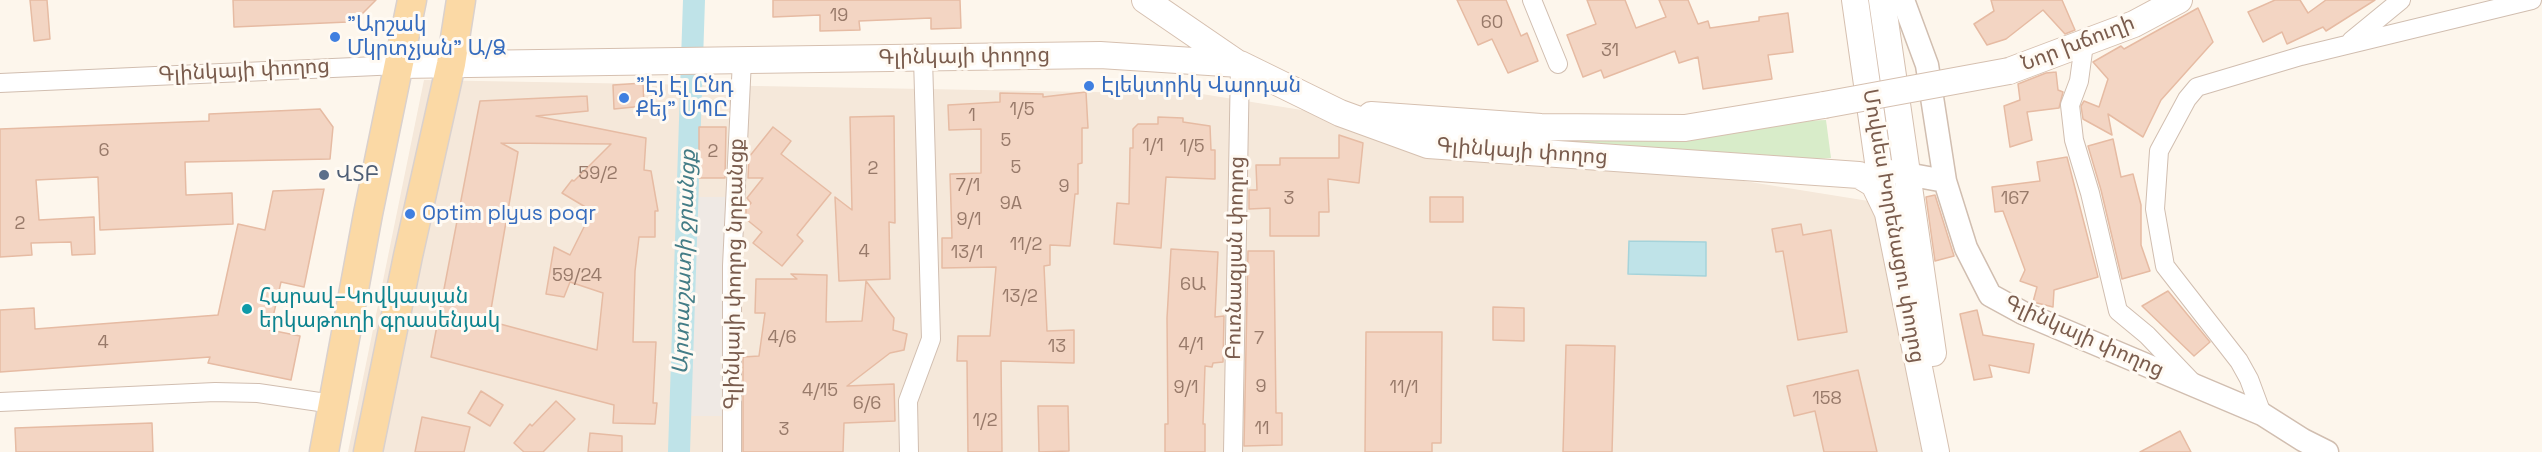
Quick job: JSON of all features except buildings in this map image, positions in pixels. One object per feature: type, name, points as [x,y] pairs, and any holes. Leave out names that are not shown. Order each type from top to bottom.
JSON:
[{"type":"main road","points":[[324,452],[412,0]]},
{"type":"main road","points":[[368,452],[408,256],[451,64],[461,0]]},
{"type":"main road","points":[[1145,0],[1239,64]]},
{"type":"main road","name":"Մովսես Խորենացու փողոց","points":[[1855,0],[1879,169],[1936,452]]},
{"type":"main road","name":"Մովսես Խորենացու փողոց","points":[[1882,0],[1931,343],[1954,452]]},
{"type":"main road","name":"Նոր խճուղի","points":[[1340,113],[1541,127],[1684,128],[2009,71],[2134,24],[2179,0]]},
{"type":"main road","name":"Գլինկայի փողոց","points":[[399,65],[1100,55],[1239,64],[1340,113],[1428,145],[1859,175],[1874,184],[1888,213]]},
{"type":"street","points":[[1532,0],[1558,64]]},
{"type":"street","name":"Գլինկայի փողոց","points":[[1903,0],[1927,65],[1945,181],[1966,248],[1990,295],[2022,313],[2262,414],[2306,446],[2327,452]]},
{"type":"street","points":[[2348,44],[2401,0]]},
{"type":"street","points":[[2262,414],[2249,379],[2239,361],[2202,317],[2165,266],[2155,208],[2159,151],[2187,99],[2197,87],[2301,56],[2532,0]]},
{"type":"street","points":[[2084,44],[2079,81],[2070,105],[2074,140],[2118,311],[2147,335],[2194,384]]},
{"type":"street","points":[[909,452],[908,401],[931,339],[923,58]]},
{"type":"street","name":"Գլինկայի փողոց նրբանցք","points":[[732,452],[734,60]]},
{"type":"street","name":"Բուռնազյան փողոց","points":[[1233,452],[1239,64]]},
{"type":"street","name":"Գլինկայի փողոց","points":[[0,83],[399,65]]},
{"type":"street","points":[[1879,169],[1945,181]]},
{"type":"street","points":[[0,402],[215,392],[258,393],[333,404]]},
{"type":"shaded area","points":[[424,80],[1202,94],[1881,203],[1939,452],[348,452]]},
{"type":"shaded area","points":[[697,197],[726,197],[722,416],[691,416]]},
{"type":"green space","points":[[1826,120],[1831,158],[1817,159],[1676,152],[1488,135]]},
{"type":"water","points":[[1629,241],[1706,242],[1706,276],[1628,274]]},
{"type":"waterway","name":"Արտաշատի ջրանցք","points":[[679,452],[694,0]]},
{"type":"place","name":"\"Արշակ Մկրտչյան\" Ա/Ձ","points":[[335,37]]},
{"type":"place","name":"Էլեկտրիկ Վարդան","points":[[1089,86]]},
{"type":"place","name":"\"Էյ Էլ Ընդ Քեյ\" ՍՊԸ","points":[[624,98]]},
{"type":"place","name":"ՎՏԲ","points":[[324,175]]},
{"type":"place","name":"Optim plyus poqr","points":[[410,214]]},
{"type":"place","name":"Հարավ–Կովկասյան երկաթուղի գրասենյակ","points":[[247,309]]}]
